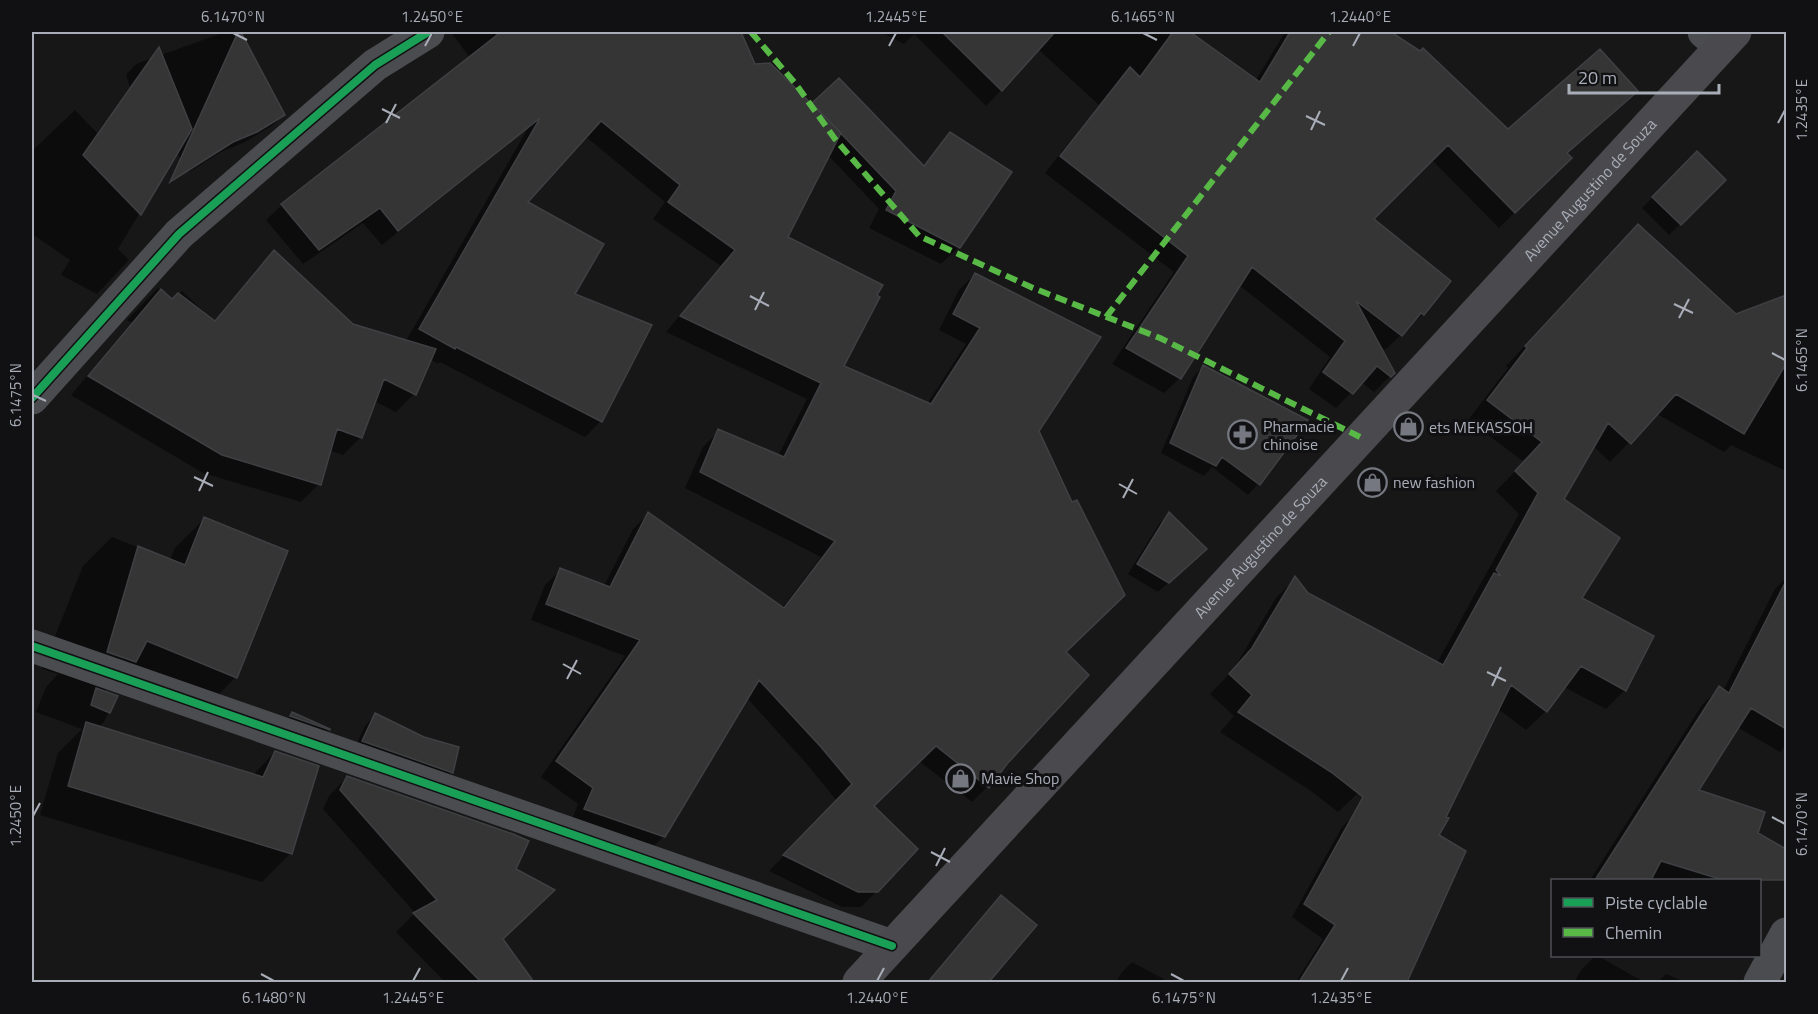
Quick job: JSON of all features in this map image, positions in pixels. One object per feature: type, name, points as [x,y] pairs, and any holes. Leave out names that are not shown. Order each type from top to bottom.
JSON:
[{"type":"main road","name":"Avenue Augustino de Souza","points":[[859,982],[1720,36]]},
{"type":"street","points":[[32,398],[179,234],[375,65],[428,32]]},
{"type":"street","points":[[32,646],[892,946]]},
{"type":"street","points":[[1760,982],[1786,934]]},
{"type":"building","points":[[238,32],[241,32],[285,115],[257,132],[233,142],[170,182]]},
{"type":"building","points":[[501,32],[741,32],[755,64],[770,63],[841,133],[788,237],[883,285],[877,295],[880,297],[844,366],[931,404],[980,328],[953,314],[975,273],[1101,337],[1039,431],[1072,502],[1077,500],[1125,595],[1066,652],[1089,675],[1007,764],[989,788],[936,746],[874,806],[918,849],[878,892],[858,892],[783,855],[852,784],[759,680],[665,837],[584,809],[593,788],[556,761],[640,640],[546,604],[560,568],[610,587],[648,512],[784,608],[835,541],[700,472],[718,429],[784,457],[821,383],[680,316],[735,250],[668,202],[680,185],[601,121],[528,202],[604,244],[575,294],[652,325],[602,422],[419,329],[540,118],[398,231],[380,208],[319,250],[281,204]]},
{"type":"building","points":[[942,32],[1055,32],[1002,91]]},
{"type":"building","points":[[1173,32],[1190,32],[1260,82],[1290,32],[1391,32],[1420,51],[1423,48],[1508,129],[1600,49],[1638,91],[1567,153],[1572,158],[1515,213],[1448,145],[1374,219],[1451,281],[1424,315],[1421,313],[1402,336],[1356,301],[1395,373],[1391,377],[1377,366],[1353,394],[1323,372],[1345,341],[1252,267],[1181,379],[1126,348],[1188,256],[1060,156],[1130,67],[1140,77]]},
{"type":"building","points":[[159,47],[192,129],[141,215],[83,155]]},
{"type":"building","points":[[839,78],[924,166],[950,132],[1012,172],[960,248],[886,210],[896,191],[812,103]]},
{"type":"building","points":[[1697,151],[1726,180],[1681,225],[1652,197]]},
{"type":"building","points":[[1638,224],[1736,314],[1786,295],[1786,364],[1744,434],[1676,394],[1631,444],[1608,423],[1564,499],[1620,538],[1582,598],[1654,636],[1626,691],[1581,666],[1547,712],[1511,685],[1439,835],[1466,851],[1407,982],[1299,982],[1335,925],[1304,904],[1363,797],[1331,772],[1238,712],[1252,695],[1229,674],[1252,648],[1295,576],[1308,593],[1443,665],[1494,573],[1501,576],[1496,570],[1538,493],[1515,471],[1542,442],[1487,400],[1527,348],[1525,346]]},
{"type":"building","points":[[274,250],[353,324],[436,349],[416,395],[384,379],[362,438],[337,429],[321,485],[222,455],[88,376],[161,289],[172,299],[178,293],[215,321]]},
{"type":"building","points":[[1203,365],[1308,420],[1260,485],[1222,457],[1216,466],[1170,443]]},
{"type":"building","points":[[1169,512],[1207,549],[1169,583],[1137,564]]},
{"type":"building","points":[[204,517],[288,551],[237,678],[147,641],[136,662],[107,652],[138,546],[185,565]]},
{"type":"building","points":[[1786,581],[1786,729],[1751,708],[1699,790],[1765,812],[1758,833],[1786,849],[1786,880],[1720,879],[1661,861],[1652,879],[1596,879],[1719,686],[1729,693]]},
{"type":"building","points":[[96,688],[118,696],[110,713],[91,705]]},
{"type":"building","points":[[292,712],[330,729],[330,730],[290,716]]},
{"type":"building","points":[[375,713],[424,737],[459,747],[453,773],[362,741]]},
{"type":"building","points":[[86,722],[263,777],[275,751],[319,766],[292,854],[68,786]]},
{"type":"building","points":[[347,776],[529,841],[516,869],[555,890],[503,939],[534,982],[481,982],[413,913],[437,900],[340,790]]},
{"type":"building","points":[[1001,895],[1037,925],[989,982],[928,982]]},
{"type":"marked path","points":[[751,32],[795,83],[835,139],[919,236],[1033,288],[1160,338],[1360,437]]},
{"type":"marked path","points":[[1106,317],[1329,32]]},
{"type":"cycle path","points":[[32,398],[179,234],[375,65],[428,32]]},
{"type":"cycle path","points":[[32,646],[892,946]]},
{"type":"place","name":"ets MEKASSOH","points":[[1408,427]]},
{"type":"place","name":"Pharmacie chinoise","points":[[1242,435]]},
{"type":"place","name":"new fashion","points":[[1372,482]]},
{"type":"place","name":"Mavie Shop","points":[[960,778]]}]
